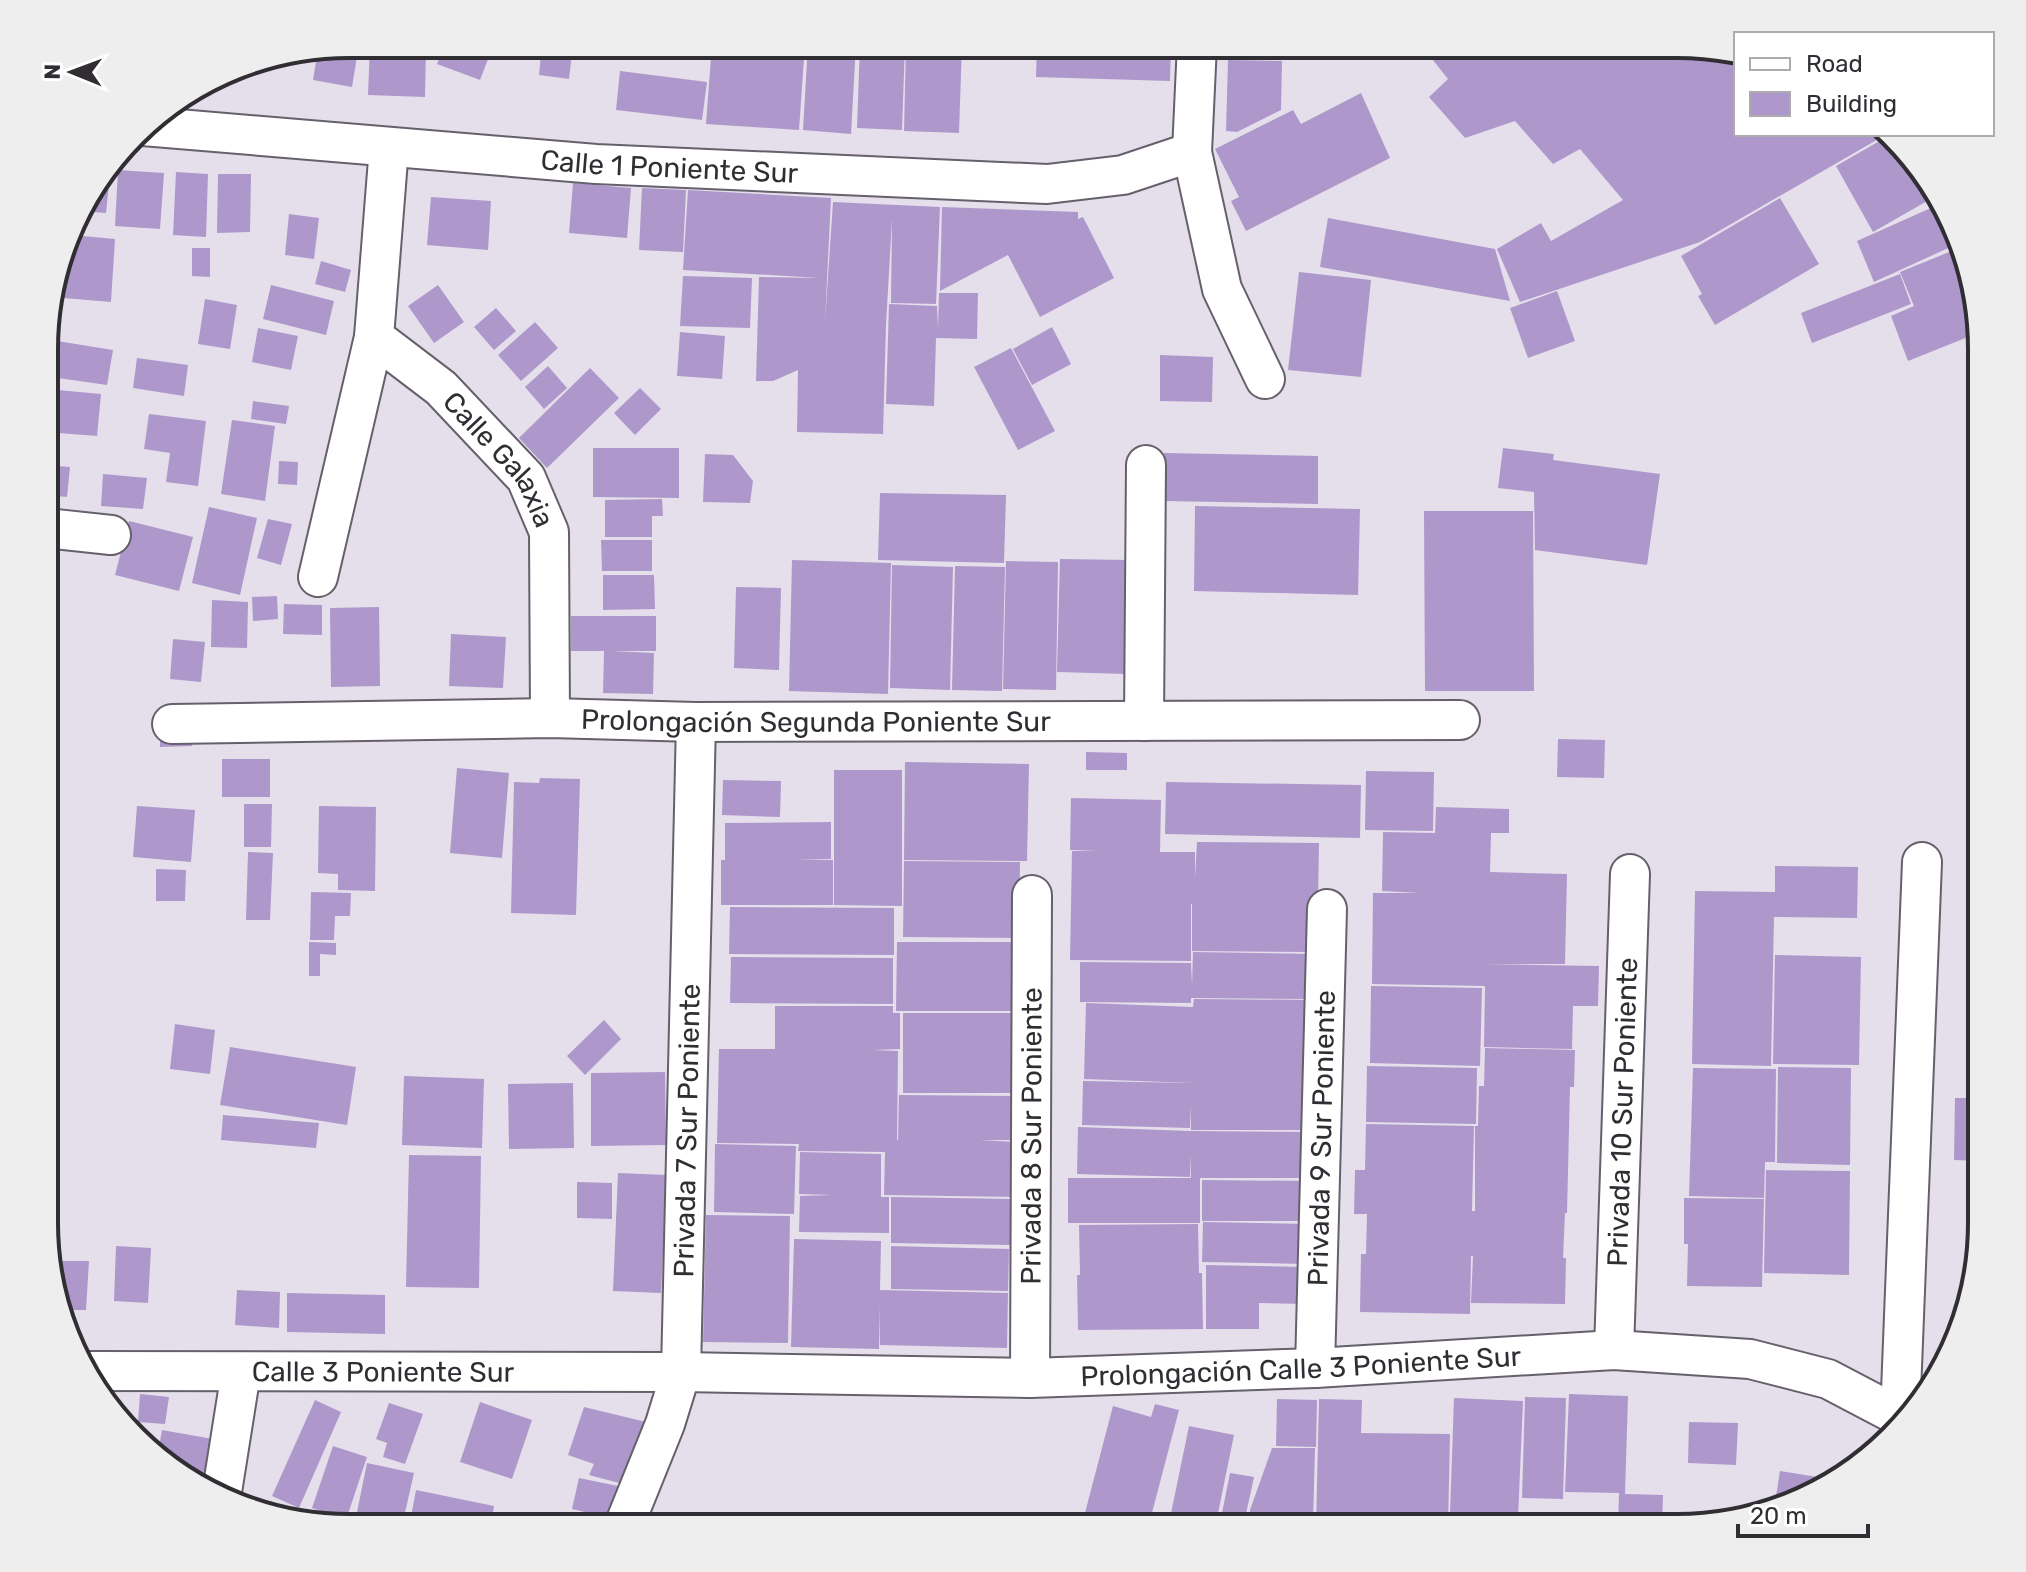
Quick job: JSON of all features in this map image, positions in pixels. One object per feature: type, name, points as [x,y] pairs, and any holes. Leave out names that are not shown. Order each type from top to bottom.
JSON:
[{"type":"street","points":[[1196,58],[1192,152],[1222,289],[1265,379]]},
{"type":"street","name":"Calle 1 Poniente Sur","points":[[160,127],[596,164],[1047,184],[1123,175],[1192,152]]},
{"type":"street","points":[[318,577],[374,337],[389,147]]},
{"type":"street","name":"Calle Galaxia","points":[[374,337],[441,388],[526,478],[549,532],[550,718]]},
{"type":"street","points":[[1144,721],[1146,465]]},
{"type":"street","points":[[58,529],[111,535]]},
{"type":"street","name":"Prolongación Segunda Poniente Sur","points":[[172,724],[550,718],[696,722],[1460,720]]},
{"type":"street","name":"Privada 7 Sur Poniente","points":[[629,1514],[665,1424],[681,1372],[696,722]]},
{"type":"street","points":[[1904,1404],[1922,862]]},
{"type":"street","name":"Privada 10 Sur Poniente","points":[[1614,1350],[1630,874]]},
{"type":"street","name":"Privada 8 Sur Poniente","points":[[1030,1378],[1032,895]]},
{"type":"street","name":"Privada 9 Sur Poniente","points":[[1315,1368],[1327,909]]},
{"type":"street","name":"Prolongación Calle 3 Poniente Sur","points":[[681,1372],[1030,1378],[1315,1368],[1614,1350],[1750,1359],[1828,1379],[1896,1415]]},
{"type":"street","name":"Calle 3 Poniente Sur","points":[[99,1371],[681,1372]]},
{"type":"street","points":[[223,1485],[241,1372]]},
{"type":"building","points":[[357,58],[352,87],[313,80],[316,60]]},
{"type":"building","points":[[369,58],[426,58],[425,97],[368,95]]},
{"type":"building","points":[[439,58],[488,59],[480,80],[437,64]]},
{"type":"building","points":[[541,58],[571,58],[569,79],[539,75]]},
{"type":"building","points":[[711,58],[804,58],[799,130],[706,124]]},
{"type":"building","points":[[807,58],[855,58],[851,134],[803,130]]},
{"type":"building","points":[[860,58],[905,58],[902,130],[857,128]]},
{"type":"building","points":[[906,58],[962,58],[959,133],[904,131]]},
{"type":"building","points":[[1037,58],[1171,58],[1170,81],[1036,77]]},
{"type":"building","points":[[1226,58],[1301,58],[1301,60]]},
{"type":"building","points":[[1431,58],[1715,60],[1734,64],[1734,136],[1875,136],[1879,139],[1700,242],[1520,302],[1497,249],[1541,223],[1551,241],[1623,200],[1580,149],[1553,164],[1515,121],[1465,138],[1429,97],[1448,79]]},
{"type":"building","points":[[1228,60],[1282,61],[1281,110],[1237,132],[1226,131]]},
{"type":"building","points":[[620,71],[707,82],[702,120],[616,110]]},
{"type":"building","points":[[1361,93],[1390,158],[1246,231],[1231,201],[1239,197],[1215,149],[1293,110],[1301,124]]},
{"type":"building","points":[[1880,141],[1908,172],[1927,201],[1873,232],[1836,166]]},
{"type":"building","points":[[120,170],[164,173],[160,229],[115,226]]},
{"type":"building","points":[[176,172],[208,174],[206,237],[173,235]]},
{"type":"building","points":[[218,174],[251,174],[250,232],[217,233]]},
{"type":"building","points":[[573,183],[631,188],[627,238],[569,233]]},
{"type":"building","points":[[109,184],[106,213],[93,212]]},
{"type":"building","points":[[642,188],[686,190],[683,252],[639,250]]},
{"type":"building","points":[[688,190],[831,198],[825,322],[833,202],[940,207],[936,304],[891,303],[892,219],[883,434],[797,432],[798,370],[773,381],[756,381],[759,277],[820,278],[683,270]]},
{"type":"building","points":[[431,197],[491,201],[488,250],[427,245]]},
{"type":"building","points":[[1780,198],[1819,264],[1715,325],[1698,296],[1702,294],[1681,256]]},
{"type":"building","points":[[942,207],[1078,212],[1078,219],[1083,217],[1114,278],[1040,317],[1008,255],[940,291]]},
{"type":"building","points":[[1931,208],[1950,247],[1874,282],[1857,241]]},
{"type":"building","points":[[289,214],[319,218],[314,259],[285,255]]},
{"type":"building","points":[[1328,218],[1495,249],[1510,301],[1320,267]]},
{"type":"building","points":[[81,236],[115,239],[111,302],[63,298]]},
{"type":"building","points":[[192,248],[210,248],[210,277],[192,276]]},
{"type":"building","points":[[1951,251],[1966,311],[1967,337],[1908,361],[1891,316],[1914,306],[1900,272]]},
{"type":"building","points":[[321,261],[351,270],[345,292],[315,284]]},
{"type":"building","points":[[1299,272],[1371,280],[1361,377],[1288,370]]},
{"type":"building","points":[[1900,274],[1911,304],[1812,343],[1801,313]]},
{"type":"building","points":[[683,276],[752,278],[750,328],[680,326]]},
{"type":"building","points":[[271,285],[334,301],[326,335],[263,319]]},
{"type":"building","points":[[438,285],[464,322],[434,343],[408,306]]},
{"type":"building","points":[[1557,291],[1575,341],[1528,358],[1510,308]]},
{"type":"building","points":[[939,293],[978,293],[977,339],[936,338],[934,406],[886,404],[889,304],[937,306],[938,328]]},
{"type":"building","points":[[205,299],[237,305],[230,349],[198,344]]},
{"type":"building","points":[[496,308],[516,331],[494,350],[474,327]]},
{"type":"building","points":[[535,322],[558,348],[521,381],[498,355]]},
{"type":"building","points":[[1052,327],[1071,364],[1032,385],[1013,349]]},
{"type":"building","points":[[258,328],[298,336],[291,370],[252,362]]},
{"type":"building","points":[[680,332],[725,336],[722,379],[677,376]]},
{"type":"building","points":[[58,341],[113,350],[107,385],[58,378]]},
{"type":"building","points":[[1011,348],[1055,431],[1018,450],[974,367]]},
{"type":"building","points":[[1160,355],[1213,357],[1212,402],[1160,401]]},
{"type":"building","points":[[137,358],[188,365],[184,396],[133,388]]},
{"type":"building","points":[[548,366],[567,388],[544,409],[525,387]]},
{"type":"building","points":[[590,368],[619,398],[547,468],[519,438]]},
{"type":"building","points":[[640,388],[661,409],[635,435],[614,413]]},
{"type":"building","points":[[58,390],[101,394],[97,436],[58,433]]},
{"type":"building","points":[[253,401],[289,406],[286,424],[251,419]]},
{"type":"building","points":[[149,414],[206,421],[198,486],[166,482],[170,453],[144,449]]},
{"type":"building","points":[[232,420],[275,426],[265,501],[221,494]]},
{"type":"building","points":[[593,448],[679,448],[679,498],[593,497]]},
{"type":"building","points":[[1503,448],[1554,454],[1553,460],[1660,474],[1647,565],[1535,550],[1534,492],[1498,488]]},
{"type":"building","points":[[1164,453],[1318,456],[1318,504],[1164,501]]},
{"type":"building","points":[[705,454],[733,455],[753,481],[750,503],[703,502]]},
{"type":"building","points":[[279,461],[298,462],[297,485],[278,484]]},
{"type":"building","points":[[58,466],[70,467],[67,497],[58,496]]},
{"type":"building","points":[[103,474],[147,478],[143,509],[101,506]]},
{"type":"building","points":[[880,493],[1006,495],[1004,563],[878,560]]},
{"type":"building","points":[[662,499],[663,516],[652,516],[652,537],[605,537],[605,500]]},
{"type":"building","points":[[1195,506],[1360,509],[1358,595],[1194,591]]},
{"type":"building","points":[[209,507],[257,518],[240,595],[192,583]]},
{"type":"building","points":[[1424,511],[1533,511],[1534,691],[1425,691]]},
{"type":"building","points":[[268,519],[292,524],[281,565],[257,558]]},
{"type":"building","points":[[129,521],[193,537],[179,591],[115,575]]},
{"type":"building","points":[[601,540],[652,540],[652,571],[602,571]]},
{"type":"building","points":[[1060,559],[1130,560],[1127,674],[1057,672]]},
{"type":"building","points":[[792,560],[891,563],[888,694],[789,691]]},
{"type":"building","points":[[1006,561],[1058,562],[1056,690],[1003,689]]},
{"type":"building","points":[[892,565],[953,567],[950,690],[890,688]]},
{"type":"building","points":[[955,566],[1005,567],[1002,691],[952,690]]},
{"type":"building","points":[[603,575],[654,575],[655,609],[603,610]]},
{"type":"building","points":[[736,587],[781,588],[779,670],[734,668]]},
{"type":"building","points":[[277,596],[278,619],[253,621],[252,597]]},
{"type":"building","points":[[212,600],[248,602],[247,648],[211,647]]},
{"type":"building","points":[[284,604],[322,605],[322,635],[283,634]]},
{"type":"building","points":[[379,607],[380,686],[331,687],[330,608]]},
{"type":"building","points":[[571,616],[656,616],[656,651],[612,651],[654,653],[653,694],[603,693],[604,651],[571,651]]},
{"type":"building","points":[[451,634],[506,637],[503,688],[449,686]]},
{"type":"building","points":[[173,639],[205,642],[201,682],[170,679]]},
{"type":"building","points":[[192,726],[192,746],[160,747],[160,728]]},
{"type":"building","points":[[1558,739],[1605,740],[1604,778],[1557,777]]},
{"type":"building","points":[[1086,752],[1127,753],[1127,770],[1086,770]]},
{"type":"building","points":[[222,759],[270,759],[270,797],[222,797]]},
{"type":"building","points":[[905,762],[1029,764],[1027,861],[904,860]]},
{"type":"building","points":[[457,768],[509,773],[502,858],[450,853]]},
{"type":"building","points":[[834,770],[902,770],[902,906],[834,905]]},
{"type":"building","points":[[1366,771],[1434,772],[1433,831],[1365,830]]},
{"type":"building","points":[[540,778],[580,779],[576,915],[511,913],[514,782],[539,783]]},
{"type":"building","points":[[723,780],[781,781],[780,817],[722,815]]},
{"type":"building","points":[[1166,782],[1361,785],[1360,838],[1165,834]]},
{"type":"building","points":[[1071,798],[1161,800],[1160,852],[1195,852],[1195,878],[1197,842],[1319,843],[1318,899],[1312,952],[1192,951],[1191,904],[1191,961],[1070,960],[1072,851],[1097,850],[1070,850]]},
{"type":"building","points":[[244,804],[272,804],[271,847],[244,847]]},
{"type":"building","points":[[137,806],[195,810],[191,862],[133,857]]},
{"type":"building","points":[[319,806],[376,807],[375,891],[338,890],[338,874],[318,873]]},
{"type":"building","points":[[1436,807],[1509,809],[1509,833],[1491,833],[1490,872],[1567,874],[1565,964],[1485,964],[1599,966],[1598,1006],[1573,1006],[1572,1049],[1484,1047],[1485,986],[1372,984],[1373,893],[1419,893],[1382,891],[1383,832],[1435,833]]},
{"type":"building","points":[[831,822],[831,859],[795,860],[833,860],[833,905],[721,905],[725,823]]},
{"type":"building","points":[[248,852],[273,853],[270,920],[246,920]]},
{"type":"building","points":[[904,861],[1020,862],[1019,938],[903,937]]},
{"type":"building","points":[[1775,866],[1858,867],[1857,918],[1774,917],[1771,1066],[1692,1064],[1695,891],[1775,892]]},
{"type":"building","points":[[156,869],[186,870],[185,901],[156,901]]},
{"type":"building","points":[[311,892],[351,893],[350,916],[335,916],[334,940],[310,940]]},
{"type":"building","points":[[730,907],[894,908],[894,955],[729,954]]},
{"type":"building","points":[[309,942],[336,943],[336,955],[320,954],[320,976],[309,976]]},
{"type":"building","points":[[897,942],[1018,942],[1018,1011],[896,1011]]},
{"type":"building","points":[[1193,952],[1316,954],[1315,999],[1191,998],[1191,1003],[1080,1002],[1080,962],[1191,963],[1192,985]]},
{"type":"building","points":[[1775,955],[1861,957],[1859,1065],[1773,1064]]},
{"type":"building","points":[[731,957],[893,958],[893,1004],[730,1003]]},
{"type":"building","points":[[1371,986],[1482,988],[1480,1066],[1370,1063]]},
{"type":"building","points":[[1194,999],[1316,1000],[1310,1130],[1191,1130],[1191,1105],[1190,1128],[1082,1125],[1083,1081],[1192,1083],[1084,1079],[1086,1003],[1193,1007]]},
{"type":"building","points":[[775,1006],[893,1006],[893,1013],[900,1013],[900,1049],[873,1050],[898,1051],[897,1140],[899,1095],[1019,1096],[1019,1140],[980,1140],[1016,1142],[1016,1197],[884,1195],[885,1152],[798,1151],[799,1144],[717,1143],[719,1049],[775,1049]]},
{"type":"building","points":[[903,1013],[1020,1013],[1020,1093],[903,1093]]},
{"type":"building","points":[[604,1020],[621,1039],[585,1075],[567,1056]]},
{"type":"building","points":[[175,1024],[215,1030],[210,1074],[170,1069]]},
{"type":"building","points":[[230,1047],[356,1067],[347,1125],[220,1105]]},
{"type":"building","points":[[1485,1048],[1575,1050],[1574,1087],[1570,1087],[1563,1258],[1566,1258],[1565,1304],[1471,1303],[1471,1256],[1470,1314],[1360,1312],[1361,1254],[1366,1254],[1367,1214],[1354,1214],[1355,1170],[1365,1170],[1366,1124],[1474,1126],[1472,1211],[1475,1211],[1475,1126],[1478,1126],[1479,1086],[1484,1086]]},
{"type":"building","points":[[1367,1066],[1477,1068],[1476,1124],[1366,1122]]},
{"type":"building","points":[[1778,1067],[1851,1068],[1850,1165],[1777,1163]]},
{"type":"building","points":[[1693,1068],[1776,1069],[1775,1162],[1765,1162],[1764,1198],[1689,1196]]},
{"type":"building","points":[[665,1072],[666,1145],[591,1146],[591,1073]]},
{"type":"building","points":[[404,1076],[484,1079],[482,1148],[402,1145]]},
{"type":"building","points":[[573,1083],[574,1148],[509,1149],[508,1084]]},
{"type":"building","points":[[1955,1098],[1968,1098],[1968,1161],[1954,1160]]},
{"type":"building","points":[[223,1115],[319,1123],[316,1148],[221,1140]]},
{"type":"building","points":[[1078,1127],[1311,1132],[1311,1178],[1200,1178],[1200,1223],[1068,1223],[1068,1178],[1191,1178],[1191,1154],[1190,1177],[1077,1174]]},
{"type":"building","points":[[715,1144],[796,1146],[794,1214],[714,1212]]},
{"type":"building","points":[[800,1152],[881,1154],[881,1197],[889,1197],[889,1233],[799,1232],[800,1196],[832,1195],[799,1194]]},
{"type":"building","points":[[409,1155],[481,1156],[479,1288],[406,1287]]},
{"type":"building","points":[[1766,1170],[1850,1171],[1849,1275],[1764,1273]]},
{"type":"building","points":[[618,1173],[667,1175],[661,1293],[613,1291]]},
{"type":"building","points":[[1202,1180],[1311,1181],[1311,1221],[1202,1221]]},
{"type":"building","points":[[577,1182],[612,1183],[612,1219],[577,1218]]},
{"type":"building","points":[[891,1197],[1012,1199],[1011,1245],[891,1243]]},
{"type":"building","points":[[1684,1198],[1764,1199],[1762,1287],[1687,1286],[1688,1244],[1684,1244]]},
{"type":"building","points":[[706,1215],[790,1216],[788,1343],[703,1342]]},
{"type":"building","points":[[1203,1222],[1309,1224],[1309,1264],[1202,1262]]},
{"type":"building","points":[[1198,1224],[1203,1329],[1078,1330],[1079,1225]]},
{"type":"building","points":[[794,1239],[881,1241],[880,1290],[1008,1293],[1007,1348],[880,1345],[880,1305],[879,1349],[791,1347]]},
{"type":"building","points":[[116,1246],[151,1248],[148,1303],[114,1301]]},
{"type":"building","points":[[891,1246],[1009,1249],[1008,1291],[891,1289]]},
{"type":"building","points":[[62,1261],[89,1261],[86,1310],[71,1310]]},
{"type":"building","points":[[1206,1265],[1305,1267],[1304,1304],[1259,1303],[1259,1329],[1206,1329]]},
{"type":"building","points":[[237,1290],[280,1292],[279,1328],[235,1325]]},
{"type":"building","points":[[287,1293],[385,1295],[385,1334],[287,1332]]},
{"type":"building","points":[[140,1394],[169,1397],[165,1424],[138,1422]]},
{"type":"building","points":[[1569,1394],[1628,1396],[1625,1494],[1663,1495],[1662,1514],[1618,1514],[1619,1493],[1565,1492]]},
{"type":"building","points":[[1525,1397],[1566,1398],[1563,1499],[1522,1498]]},
{"type":"building","points":[[1454,1398],[1523,1401],[1518,1514],[1450,1514]]},
{"type":"building","points":[[1277,1399],[1317,1400],[1316,1447],[1276,1446]]},
{"type":"building","points":[[1319,1399],[1362,1400],[1361,1433],[1450,1434],[1448,1514],[1316,1514]]},
{"type":"building","points":[[315,1400],[341,1412],[299,1508],[272,1496]]},
{"type":"building","points":[[480,1402],[532,1420],[512,1479],[460,1462]]},
{"type":"building","points":[[389,1403],[423,1414],[405,1464],[383,1457],[387,1443],[376,1439]]},
{"type":"building","points":[[1155,1404],[1179,1410],[1152,1514],[1085,1514],[1113,1406],[1151,1417]]},
{"type":"building","points":[[584,1407],[646,1422],[619,1483],[589,1475],[594,1464],[568,1455]]},
{"type":"building","points":[[1689,1422],[1738,1423],[1736,1465],[1688,1463]]},
{"type":"building","points":[[1189,1426],[1234,1435],[1218,1514],[1171,1514]]},
{"type":"building","points":[[162,1430],[213,1439],[206,1476],[187,1465],[160,1444]]},
{"type":"building","points":[[333,1446],[367,1457],[348,1514],[325,1513],[312,1508]]},
{"type":"building","points":[[1272,1448],[1315,1448],[1313,1514],[1250,1514]]},
{"type":"building","points":[[367,1463],[414,1473],[405,1514],[357,1514]]},
{"type":"building","points":[[1780,1471],[1818,1477],[1806,1484],[1776,1497]]},
{"type":"building","points":[[1230,1473],[1254,1477],[1246,1514],[1222,1514]]},
{"type":"building","points":[[579,1478],[618,1486],[612,1514],[572,1509]]},
{"type":"building","points":[[416,1490],[494,1506],[492,1514],[411,1514]]}]
